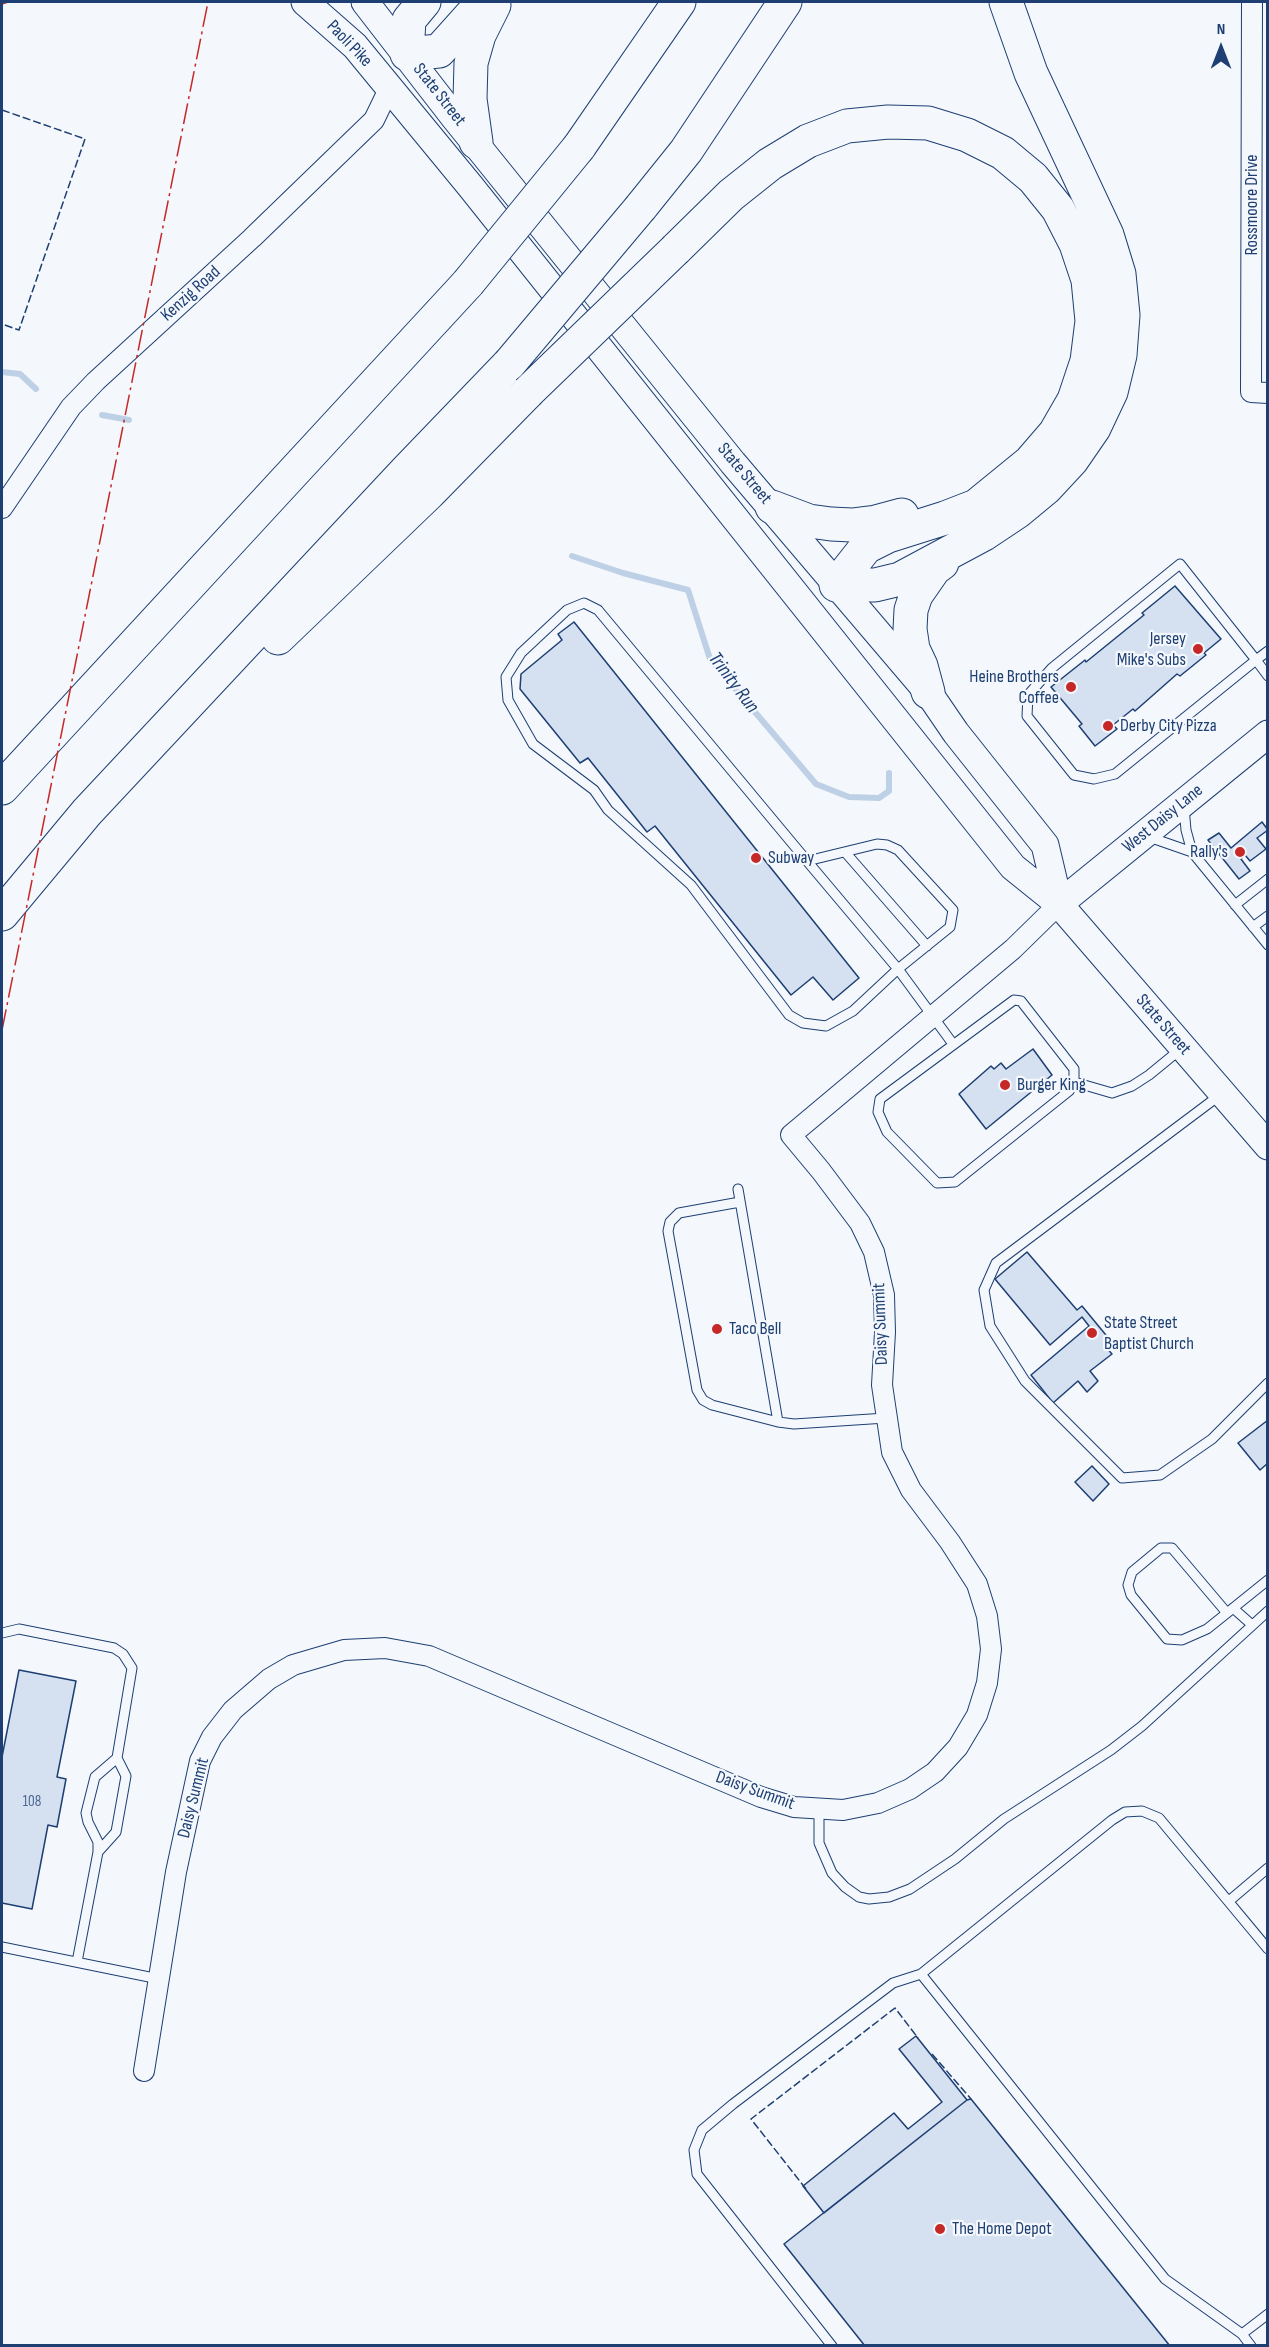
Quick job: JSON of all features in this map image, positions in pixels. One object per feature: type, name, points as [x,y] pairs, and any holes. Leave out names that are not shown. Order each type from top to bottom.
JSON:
[{"type":"highway","points":[[424,2],[409,20],[407,54],[439,51],[483,2]]},
{"type":"highway","points":[[476,142],[470,99],[471,63],[479,35],[496,2]]},
{"type":"highway","points":[[2,788],[468,283],[579,147],[679,2]]},
{"type":"highway","points":[[2,914],[128,768],[509,364],[686,152],[785,2]]},
{"type":"highway","points":[[928,692],[921,666],[913,650],[910,629],[916,595],[934,569],[1017,512],[1046,488],[1072,460],[1094,428],[1111,392],[1120,355],[1123,315],[1119,274],[1107,235],[1031,73],[1006,2]]},
{"type":"highway","points":[[43,864],[429,493],[528,392],[731,195],[770,164],[808,141],[847,126],[888,122],[928,123],[967,135],[1003,153],[1033,178],[1058,209],[1076,244],[1088,280],[1092,321],[1087,361],[1074,400],[1055,433],[1030,462],[976,506],[888,536],[866,547],[836,585]]},
{"type":"highway","points":[[772,507],[809,521],[852,525],[876,522],[934,507],[1001,485]]},
{"type":"highway","points":[[836,585],[875,585],[900,579],[984,534]]},
{"type":"main road","name":"Paoli Pike","points":[[306,2],[355,46],[389,89]]},
{"type":"main road","name":"Paoli Pike","points":[[365,2],[407,54]]},
{"type":"main road","points":[[389,89],[407,54]]},
{"type":"main road","name":"State Street","points":[[407,54],[734,463],[928,692],[956,733],[1045,845],[1059,904]]},
{"type":"main road","name":"State Street","points":[[389,89],[471,187],[1013,867],[1059,904],[1268,1146]]},
{"type":"main road","points":[[807,609],[836,585]]},
{"type":"main road","name":"West Daisy Lane","points":[[1059,904],[1268,734]]},
{"type":"street","name":"Rossmoore Drive","points":[[1252,2],[1251,392],[1268,393]]},
{"type":"street","name":"Kenzig Road","points":[[2,508],[71,407],[104,373],[252,238],[374,120],[389,89]]},
{"type":"street","points":[[933,1016],[1013,949],[1059,904]]},
{"type":"street","name":"Daisy Summit","points":[[144,2071],[176,1872],[200,1761],[212,1737],[233,1710],[269,1679],[293,1665],[344,1650],[386,1648],[429,1656],[761,1797],[794,1807],[843,1810],[878,1803],[910,1789],[935,1772],[958,1747],[977,1715],[987,1683],[991,1649],[987,1616],[977,1584],[950,1542],[911,1490],[892,1452],[882,1385],[885,1332],[884,1295],[874,1252],[860,1223],[790,1134],[933,1016]]},
{"type":"lane","points":[[1268,651],[1256,660],[1115,774],[1094,779],[1074,775],[1027,716],[1028,695],[1041,678],[1180,564],[1256,660],[1268,676]]},
{"type":"lane","points":[[807,861],[877,844],[887,845],[898,850],[952,910],[950,927],[898,969],[853,1011],[826,1026],[803,1023],[789,1015],[691,885],[608,810],[594,790],[533,744],[508,700],[506,677],[521,653],[567,610],[584,603],[598,610],[807,861],[898,969],[953,1044]]},
{"type":"lane","points":[[1184,803],[1186,830],[1192,852],[1268,945]]},
{"type":"lane","points":[[1143,836],[1192,852]]},
{"type":"lane","points":[[845,852],[927,946]]},
{"type":"lane","points":[[1235,905],[1268,879]]},
{"type":"lane","points":[[1253,927],[1268,916]]},
{"type":"lane","points":[[1014,1000],[1022,1000],[1074,1069],[1074,1082],[1069,1091],[955,1182],[937,1183],[887,1132],[878,1112],[880,1099],[953,1044],[1014,1000]]},
{"type":"lane","points":[[1074,1082],[1112,1093],[1132,1086],[1149,1075],[1182,1047]]},
{"type":"lane","points":[[1222,1093],[996,1263],[984,1290],[990,1326],[1025,1381],[1122,1478],[1160,1475],[1212,1439],[1268,1383]]},
{"type":"lane","points":[[738,1189],[778,1422]]},
{"type":"lane","points":[[740,1202],[680,1213],[670,1222],[668,1231],[697,1390],[703,1400],[712,1405],[794,1424],[886,1418]]},
{"type":"lane","points":[[1251,1624],[1230,1610],[1172,1548],[1161,1548],[1132,1572],[1128,1585],[1131,1595],[1167,1640],[1182,1640],[1207,1629],[1230,1610],[1268,1580]]},
{"type":"lane","points":[[819,1809],[819,1843],[832,1874],[845,1887],[859,1897],[869,1899],[889,1897],[910,1889],[955,1859],[1004,1819],[1111,1750],[1268,1611]]},
{"type":"lane","points":[[2,1633],[19,1629],[114,1648],[131,1664],[132,1674],[117,1758],[126,1776],[116,1832],[98,1852]]},
{"type":"lane","points":[[77,1962],[98,1852],[98,1842],[86,1813],[92,1784],[100,1772],[117,1758]]},
{"type":"lane","points":[[832,2346],[697,2174],[694,2150],[702,2130],[893,1983],[921,1974],[1112,1820],[1125,1812],[1142,1811],[1159,1818],[1268,1949]]},
{"type":"lane","points":[[1229,1901],[1268,1868]]},
{"type":"lane","points":[[2,1947],[159,1979]]},
{"type":"lane","points":[[921,1974],[1165,2279],[1242,2334],[1251,2346]]},
{"type":"lane","points":[[1242,2334],[1268,2314]]},
{"type":"building","points":[[1175,586],[1221,639],[1204,653],[1206,655],[1180,676],[1177,674],[1135,711],[1133,709],[1113,725],[1117,729],[1095,746],[1079,726],[1082,724],[1051,687],[1144,615],[1142,613]]},
{"type":"building","points":[[574,622],[859,978],[833,1000],[813,977],[791,995],[655,826],[647,832],[588,758],[580,763],[520,689],[521,674],[562,640],[558,634]]},
{"type":"building","name":"Rally's","points":[[1262,822],[1268,830],[1257,838],[1266,849],[1250,861],[1245,855],[1241,859],[1250,871],[1239,879],[1208,840],[1219,833],[1231,848]]},
{"type":"building","name":"Burger King","points":[[1033,1049],[1052,1075],[986,1129],[959,1094],[991,1066],[994,1069],[1001,1063],[1006,1069]]},
{"type":"building","name":"State Street Baptist Church","points":[[1027,1252],[1077,1310],[1082,1306],[1110,1340],[1104,1345],[1112,1354],[1090,1371],[1098,1381],[1087,1392],[1078,1381],[1053,1403],[1031,1375],[1089,1326],[1082,1317],[1050,1345],[995,1279]]},
{"type":"building","points":[[1268,1420],[1268,1463],[1260,1470],[1238,1443]]},
{"type":"building","points":[[1092,1466],[1109,1484],[1093,1501],[1075,1482]]},
{"type":"building","points":[[19,1670],[76,1681],[57,1777],[66,1779],[57,1827],[48,1825],[32,1909],[2,1903],[2,1757]]},
{"type":"building","points":[[916,2036],[967,2100],[824,2213],[803,2186],[894,2113],[908,2129],[942,2102],[899,2049]]},
{"type":"building","name":"The Home Depot","points":[[971,2099],[1170,2346],[865,2346],[784,2244]]},
{"type":"waterway","name":"Trinity Run","points":[[2,372],[20,374],[36,389]]},
{"type":"waterway","name":"Trinity Run","points":[[102,415],[129,420]]},
{"type":"waterway","name":"Trinity Run","points":[[572,556],[623,573],[688,590],[710,659],[816,784],[849,797],[879,798],[889,791],[889,773]]},
{"type":"fence","points":[[2,110],[85,139],[19,330],[2,324]]},
{"type":"fence","points":[[806,2189],[751,2119],[895,2008],[918,2038]]},
{"type":"fence","points":[[932,2054],[971,2099]]},
{"type":"power","points":[[2,4],[8,2]]},
{"type":"power","points":[[2,1030],[208,2]]},
{"type":"place","name":"Jersey Mike's Subs","points":[[1198,649]]},
{"type":"place","name":"Heine Brothers Coffee","points":[[1071,687]]},
{"type":"place","name":"Derby City Pizza","points":[[1108,726]]},
{"type":"place","name":"Rally's","points":[[1240,852]]},
{"type":"place","name":"Subway","points":[[756,858]]},
{"type":"place","name":"Burger King","points":[[1005,1085]]},
{"type":"place","name":"Taco Bell","points":[[717,1329]]},
{"type":"place","name":"State Street Baptist Church","points":[[1092,1333]]},
{"type":"place","name":"The Home Depot","points":[[940,2229]]}]
